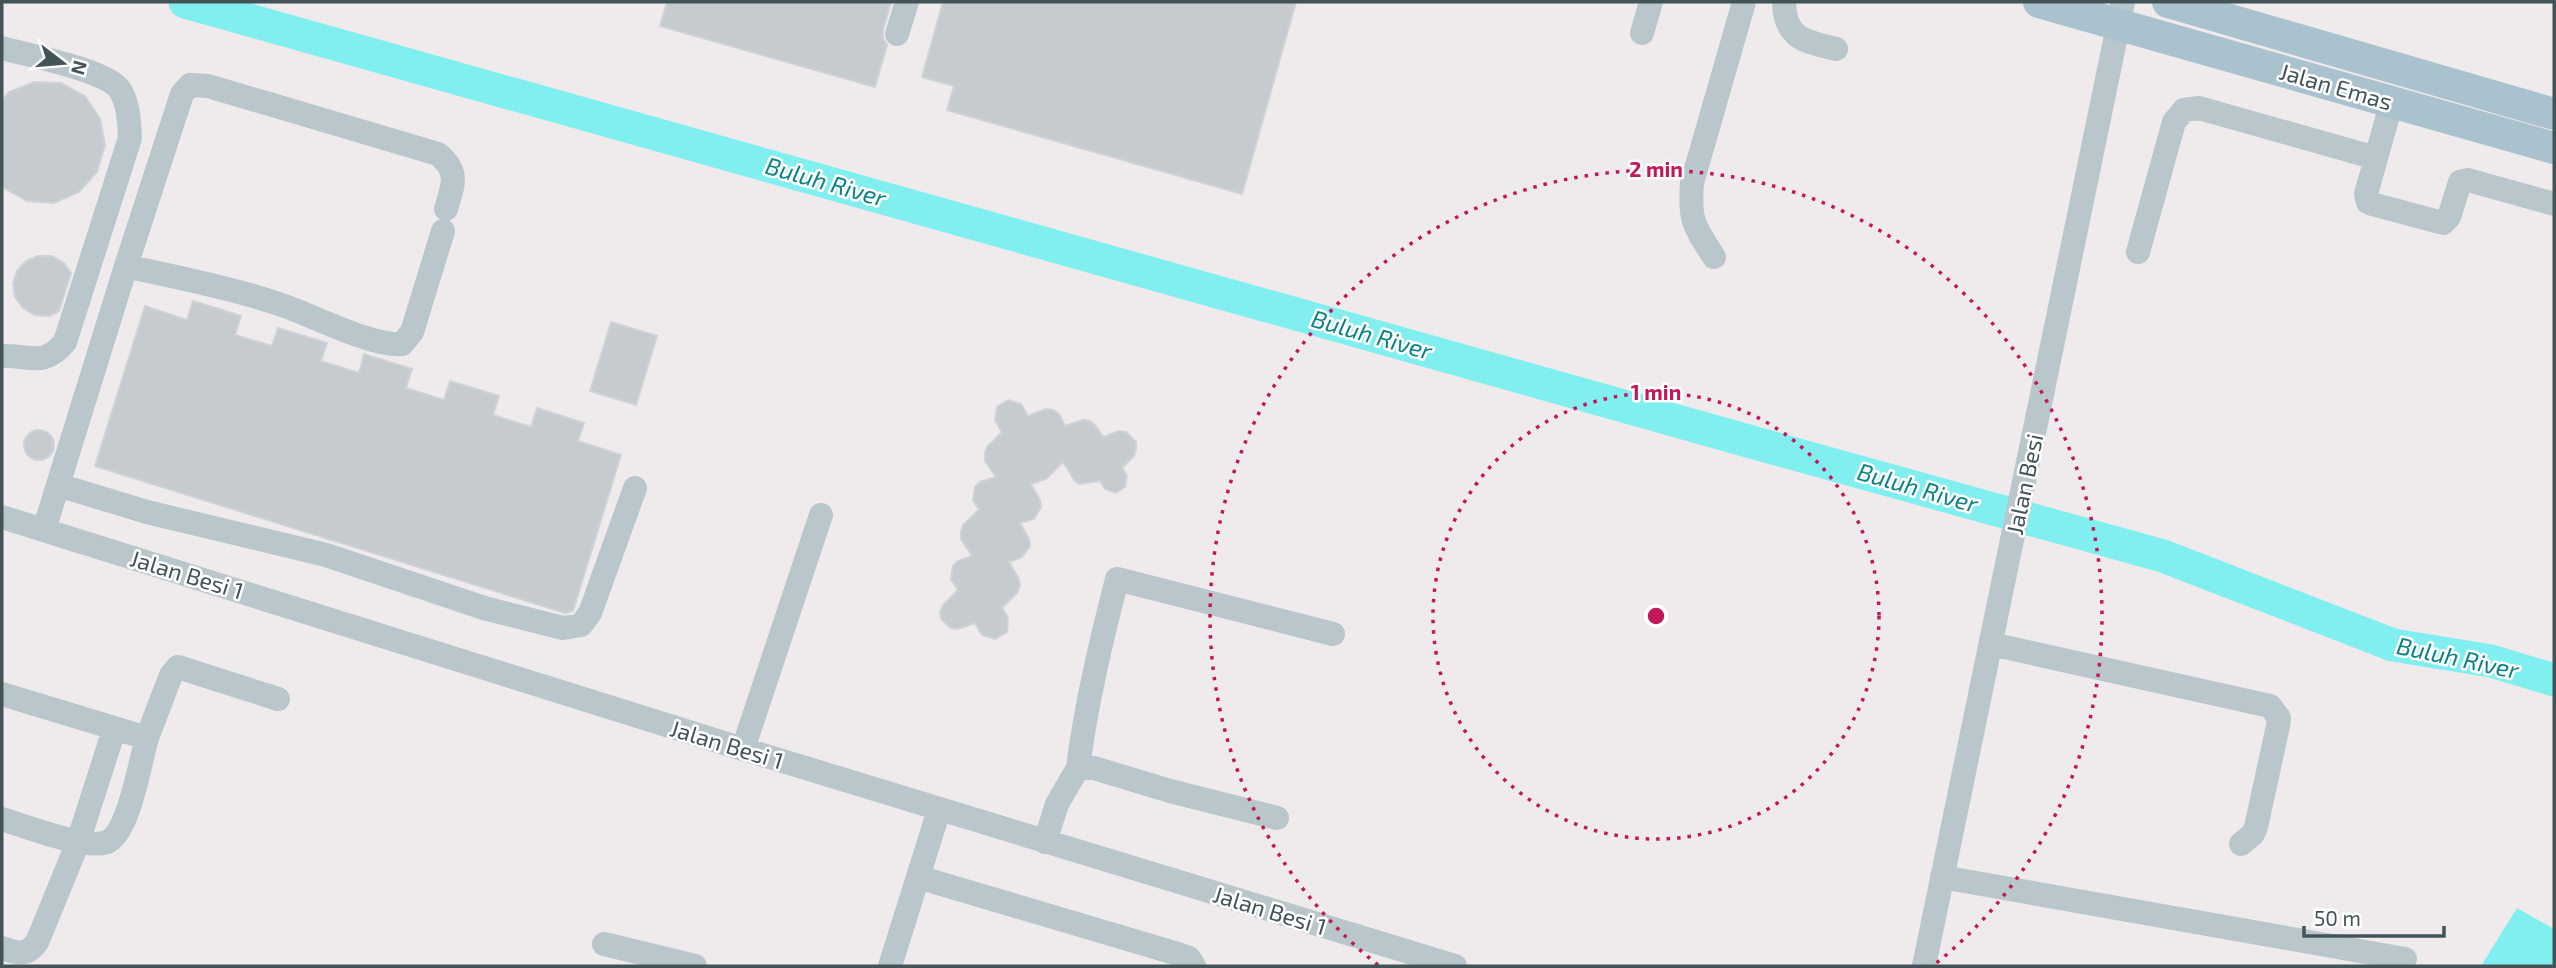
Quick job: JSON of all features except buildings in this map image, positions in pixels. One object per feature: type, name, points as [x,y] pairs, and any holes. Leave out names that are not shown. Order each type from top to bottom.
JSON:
[{"type":"main road","name":"Jalan Emas","points":[[2039,2],[2120,13],[2392,101],[2554,148]]},
{"type":"main road","name":"Jalan Emas","points":[[2168,2],[2554,114]]},
{"type":"street","points":[[897,34],[907,2]]},
{"type":"street","points":[[1642,33],[1651,2]]},
{"type":"street","points":[[1714,257],[1696,229],[1690,211],[1692,183],[1744,2]]},
{"type":"street","points":[[1784,2],[1785,22],[1793,33],[1807,42],[1836,49]]},
{"type":"street","name":"Jalan Besi","points":[[1924,966],[2120,13]]},
{"type":"street","points":[[2,48],[95,73],[118,88],[128,111],[130,138],[65,342],[54,354],[39,358],[2,356]]},
{"type":"street","points":[[44,530],[127,266],[182,94],[190,85],[208,86],[439,154],[450,164],[454,180],[445,220],[412,332],[402,344],[393,345],[349,331],[278,303],[127,266]]},
{"type":"street","points":[[2392,101],[2366,194],[2368,202],[2443,223],[2449,217],[2458,186],[2464,180],[2554,204]]},
{"type":"street","points":[[2138,252],[2175,122],[2184,110],[2199,108],[2376,158]]},
{"type":"street","points":[[58,485],[147,512],[326,555],[484,608],[564,628],[581,625],[590,613],[635,488]]},
{"type":"street","points":[[743,749],[821,515]]},
{"type":"street","name":"Jalan Besi 1","points":[[2,517],[939,810],[1455,966]]},
{"type":"street","points":[[1045,842],[1057,804],[1078,768],[1094,669],[1117,579],[1333,634]]},
{"type":"street","points":[[1991,644],[2270,706],[2279,718],[2278,726],[2256,827],[2253,834],[2241,844]]},
{"type":"street","points":[[2,819],[78,842],[109,842],[123,825],[146,738],[171,676],[178,667],[278,699]]},
{"type":"street","points":[[2,694],[146,738]]},
{"type":"street","points":[[2,948],[21,954],[34,947],[78,842],[114,730]]},
{"type":"street","points":[[1078,768],[1094,768],[1170,791],[1277,818]]},
{"type":"street","points":[[890,966],[939,810]]},
{"type":"street","points":[[918,877],[1178,954],[1189,958],[1194,966]]},
{"type":"street","points":[[1942,877],[2405,959]]},
{"type":"street","points":[[604,944],[695,966]]},
{"type":"water","points":[[2517,908],[2554,929],[2554,966],[2481,966]]},
{"type":"waterway","name":"Buluh River","points":[[185,2],[2163,556],[2393,645],[2491,661],[2554,680]]}]
